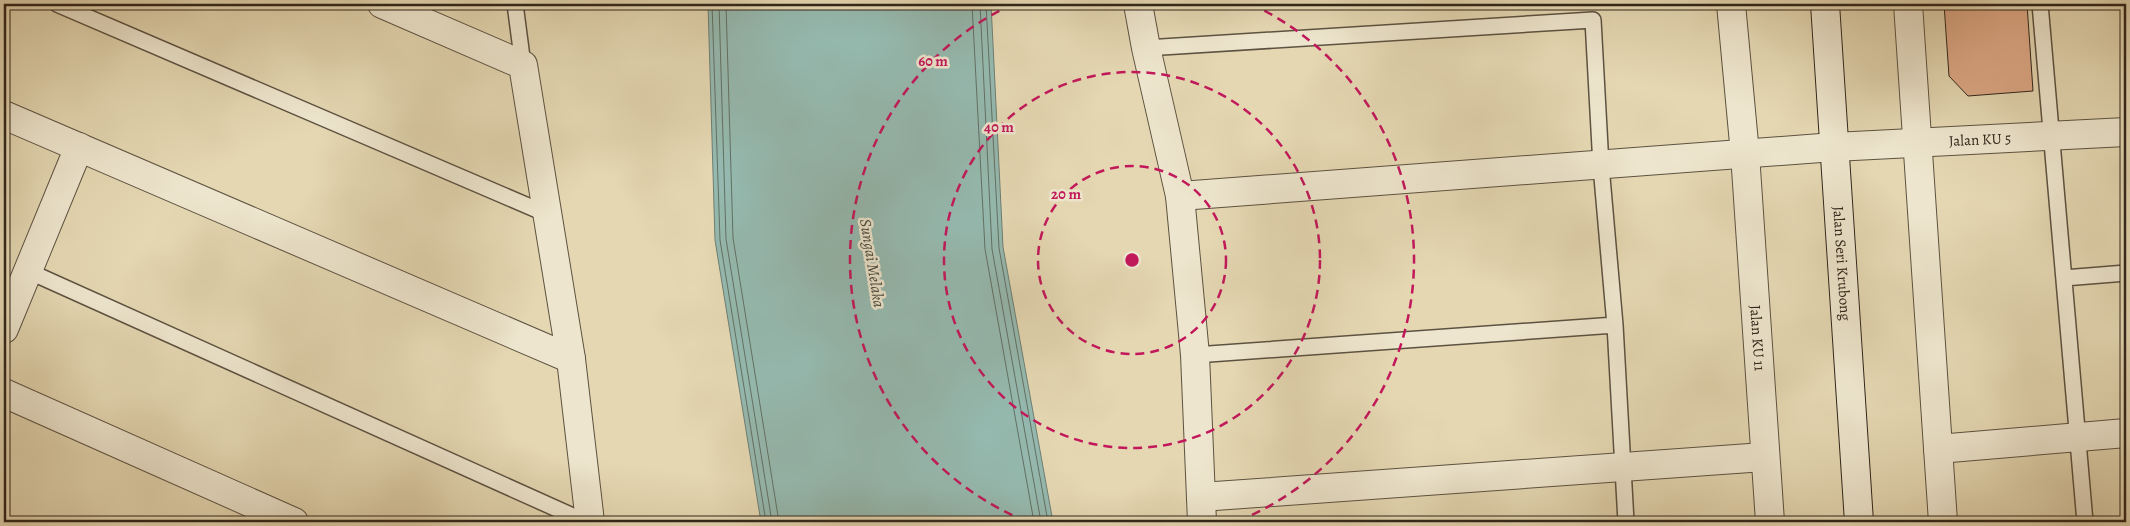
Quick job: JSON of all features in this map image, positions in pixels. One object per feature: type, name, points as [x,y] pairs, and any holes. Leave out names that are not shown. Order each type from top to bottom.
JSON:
[{"type":"street","points":[[382,4],[523,64],[571,359],[590,522]]},
{"type":"street","points":[[1138,4],[1146,48],[1180,196],[1195,355],[1201,510],[1622,468],[1764,457]]},
{"type":"street","name":"Jalan KU 11","points":[[1731,4],[1745,154],[1764,457],[1770,522]]},
{"type":"street","name":"Jalan Seri Krubong","points":[[1824,4],[1859,522]]},
{"type":"street","points":[[1908,4],[1943,522]]},
{"type":"street","points":[[4,115],[571,359]]},
{"type":"street","name":"Jalan KU 5","points":[[1180,196],[1745,154],[2126,132]]},
{"type":"street","points":[[4,329],[79,147]]},
{"type":"street","points":[[4,394],[294,522]]},
{"type":"street","points":[[1938,449],[2126,433]]},
{"type":"lane","points":[[57,4],[549,216]]},
{"type":"lane","points":[[514,4],[523,64]]},
{"type":"lane","points":[[2040,4],[2085,522]]},
{"type":"lane","points":[[1146,48],[1593,20],[1601,166],[1615,325],[1626,522]]},
{"type":"lane","points":[[28,271],[586,522]]},
{"type":"lane","points":[[2064,278],[2126,273]]},
{"type":"lane","points":[[1195,355],[1615,325]]},
{"type":"water","name":"Sungai Melaka","points":[[708,4],[991,4],[1003,247],[1053,522],[761,522],[715,240]]},
{"type":"building","points":[[1944,4],[2027,4],[2033,91],[1968,96],[1949,76]]}]
